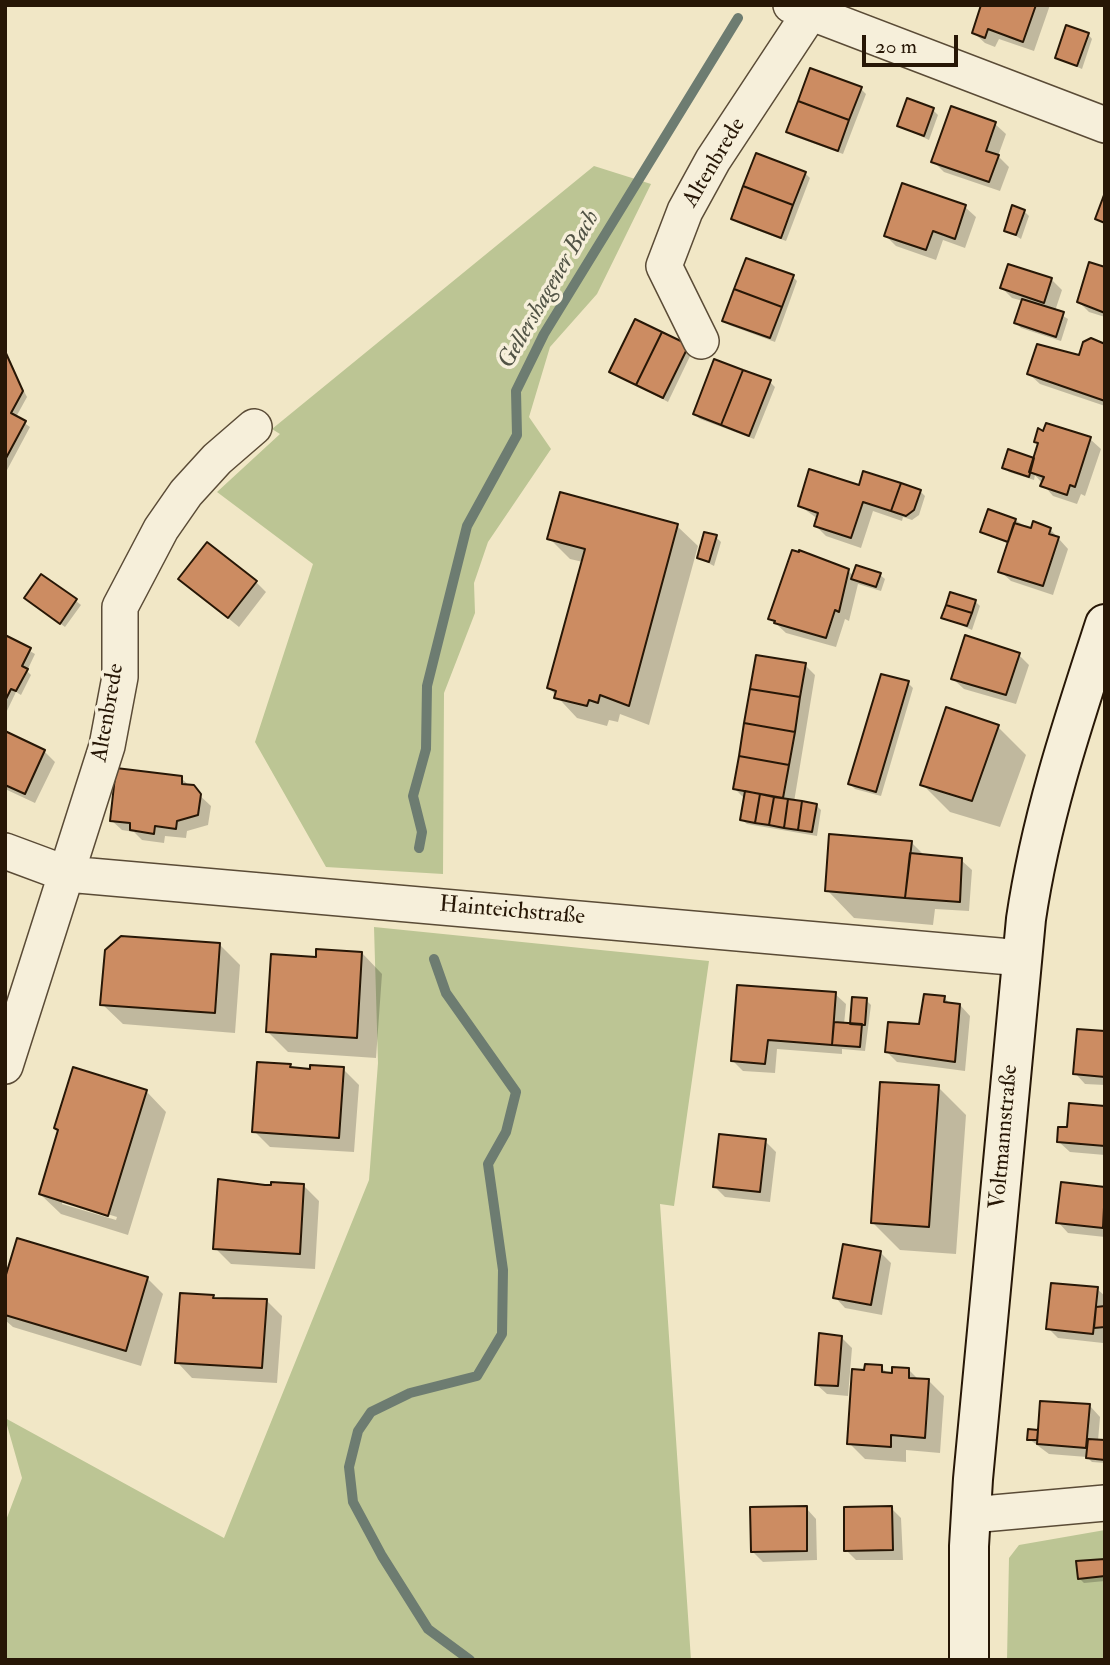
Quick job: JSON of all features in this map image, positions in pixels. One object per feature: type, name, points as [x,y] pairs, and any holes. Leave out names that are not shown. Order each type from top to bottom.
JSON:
[{"type":"street","points":[[800,9],[1105,125]]},
{"type":"street","name":"Altenbrede","points":[[701,341],[664,266],[685,211],[800,9]]},
{"type":"street","name":"Altenbrede","points":[[5,1066],[107,746],[120,677],[120,607],[161,529],[186,493],[217,459],[254,428]]},
{"type":"street","name":"Voltmannstraße","points":[[969,1660],[971,1515],[1032,874],[1056,776],[1105,624]]},
{"type":"street","name":"Hainteichstraße","points":[[5,851],[67,874],[1022,958]]},
{"type":"street","points":[[971,1515],[1105,1503]]},
{"type":"green space","points":[[594,166],[651,184],[597,294],[550,347],[529,417],[551,449],[488,542],[474,583],[475,613],[444,693],[443,874],[326,867],[255,742],[313,564],[217,492],[280,434],[272,429]]},
{"type":"green space","points":[[374,927],[709,961],[674,1206],[660,1204],[691,1660],[5,1660],[5,1523],[22,1478],[5,1418],[224,1538],[369,1180],[378,1063]]},
{"type":"green space","points":[[1105,1530],[1105,1660],[1007,1660],[1009,1558],[1019,1545]]},
{"type":"building","points":[[981,5],[1036,5],[1023,42],[988,29],[985,38],[972,33]]},
{"type":"building","points":[[1066,25],[1089,33],[1077,66],[1055,58]]},
{"type":"building","points":[[810,68],[862,87],[849,120],[798,101]]},
{"type":"building","points":[[907,98],[934,108],[924,136],[897,126]]},
{"type":"building","points":[[798,101],[849,120],[838,151],[786,132]]},
{"type":"building","points":[[951,106],[996,122],[986,151],[999,155],[989,182],[931,162]]},
{"type":"building","points":[[756,153],[806,172],[793,205],[743,186]]},
{"type":"building","points":[[902,183],[966,205],[955,239],[933,231],[926,250],[884,236]]},
{"type":"building","points":[[743,186],[793,205],[781,238],[731,219]]},
{"type":"building","points":[[1105,195],[1105,223],[1095,219]]},
{"type":"building","points":[[1012,205],[1025,210],[1016,235],[1004,231]]},
{"type":"building","points":[[746,258],[794,275],[782,307],[734,289]]},
{"type":"building","points":[[1089,262],[1105,267],[1105,313],[1077,302]]},
{"type":"building","points":[[1008,264],[1052,278],[1044,303],[1000,288]]},
{"type":"building","points":[[734,289],[782,307],[770,338],[722,321]]},
{"type":"building","points":[[1022,299],[1064,312],[1056,337],[1014,323]]},
{"type":"building","points":[[635,319],[662,332],[636,385],[609,372]]},
{"type":"building","points":[[662,332],[689,345],[663,398],[636,385]]},
{"type":"building","points":[[1091,338],[1105,344],[1105,401],[1027,374],[1037,344],[1079,355],[1083,342]]},
{"type":"building","points":[[5,351],[23,391],[11,413],[26,421],[5,460]]},
{"type":"building","points":[[714,359],[743,370],[721,425],[693,414]]},
{"type":"building","points":[[743,370],[771,380],[749,436],[721,425]]},
{"type":"building","points":[[1046,423],[1091,437],[1075,487],[1070,485],[1067,495],[1040,486],[1044,477],[1029,472],[1038,443],[1034,442],[1038,428],[1043,431]]},
{"type":"building","points":[[1008,449],[1034,458],[1029,477],[1002,468]]},
{"type":"building","points":[[809,469],[859,485],[863,471],[901,483],[891,511],[863,502],[851,538],[814,526],[818,513],[798,506]]},
{"type":"building","points":[[901,483],[921,490],[914,510],[906,516],[891,511]]},
{"type":"building","points":[[560,492],[678,524],[629,706],[600,695],[598,703],[589,700],[587,706],[554,698],[556,691],[547,688],[585,549],[547,539]]},
{"type":"building","points":[[988,509],[1016,519],[1008,542],[980,532]]},
{"type":"building","points":[[1033,521],[1051,528],[1049,534],[1059,537],[1043,586],[998,572],[1014,523],[1031,528]]},
{"type":"building","points":[[704,532],[717,535],[709,562],[697,558]]},
{"type":"building","points":[[207,542],[257,581],[228,618],[178,579]]},
{"type":"building","points":[[792,550],[799,550],[849,569],[839,612],[835,610],[826,638],[768,619]]},
{"type":"building","points":[[856,565],[881,573],[876,587],[851,579]]},
{"type":"building","points":[[41,574],[77,599],[60,624],[24,598]]},
{"type":"building","points":[[950,592],[976,600],[972,613],[946,605]]},
{"type":"building","points":[[946,605],[972,613],[967,626],[941,618]]},
{"type":"building","points":[[5,635],[31,648],[22,666],[28,669],[16,691],[11,689],[5,701]]},
{"type":"building","points":[[965,635],[1020,653],[1006,695],[951,679]]},
{"type":"building","points":[[756,655],[806,663],[800,697],[750,689]]},
{"type":"building","points":[[881,674],[909,681],[876,792],[848,784]]},
{"type":"building","points":[[750,689],[800,697],[795,732],[744,723]]},
{"type":"building","points":[[946,707],[999,725],[972,801],[920,785]]},
{"type":"building","points":[[744,723],[795,732],[789,765],[739,756]]},
{"type":"building","points":[[5,731],[45,750],[25,794],[5,785]]},
{"type":"building","points":[[739,756],[789,765],[783,798],[733,789]]},
{"type":"building","points":[[116,768],[182,776],[182,784],[194,785],[201,794],[198,815],[177,821],[176,829],[155,826],[154,834],[130,830],[130,823],[110,821]]},
{"type":"building","points":[[745,791],[760,794],[755,823],[740,820]]},
{"type":"building","points":[[760,794],[774,797],[769,825],[755,823]]},
{"type":"building","points":[[774,797],[788,799],[784,828],[769,825]]},
{"type":"building","points":[[788,799],[802,801],[798,830],[784,828]]},
{"type":"building","points":[[802,801],[817,804],[812,832],[798,830]]},
{"type":"building","points":[[829,834],[912,841],[905,898],[825,891]]},
{"type":"building","points":[[910,853],[962,858],[960,902],[905,898]]},
{"type":"building","points":[[121,936],[220,943],[215,1013],[100,1005],[105,950]]},
{"type":"building","points":[[316,949],[362,952],[357,1038],[266,1032],[271,954],[316,957]]},
{"type":"building","points":[[737,985],[836,992],[832,1045],[768,1040],[765,1064],[731,1061]]},
{"type":"building","points":[[924,994],[945,996],[944,1002],[960,1004],[955,1062],[885,1052],[888,1022],[919,1024]]},
{"type":"building","points":[[852,997],[867,998],[865,1025],[850,1024]]},
{"type":"building","points":[[834,1022],[862,1024],[860,1047],[832,1045]]},
{"type":"building","points":[[1077,1029],[1105,1031],[1105,1077],[1073,1074]]},
{"type":"building","points":[[257,1062],[291,1064],[290,1067],[310,1069],[310,1065],[344,1067],[339,1138],[252,1132]]},
{"type":"building","points":[[73,1067],[147,1090],[108,1216],[39,1194],[58,1130],[54,1128]]},
{"type":"building","points":[[880,1082],[939,1085],[929,1227],[871,1223]]},
{"type":"building","points":[[1069,1103],[1105,1106],[1105,1146],[1057,1142],[1058,1127],[1067,1127]]},
{"type":"building","points":[[719,1134],[766,1139],[760,1192],[713,1187]]},
{"type":"building","points":[[218,1179],[265,1185],[271,1185],[271,1182],[304,1184],[300,1254],[213,1249]]},
{"type":"building","points":[[1061,1182],[1105,1187],[1103,1228],[1056,1223]]},
{"type":"building","points":[[17,1238],[148,1277],[126,1351],[5,1315],[5,1278]]},
{"type":"building","points":[[843,1244],[881,1251],[871,1305],[833,1298]]},
{"type":"building","points":[[1051,1283],[1098,1287],[1093,1334],[1046,1329]]},
{"type":"building","points":[[180,1293],[214,1295],[213,1298],[267,1299],[262,1368],[175,1363]]},
{"type":"building","points":[[1105,1306],[1105,1327],[1094,1328],[1096,1307]]},
{"type":"building","points":[[819,1333],[842,1336],[838,1386],[815,1385]]},
{"type":"building","points":[[865,1364],[882,1365],[882,1372],[892,1373],[892,1367],[909,1368],[909,1378],[929,1379],[925,1438],[891,1435],[891,1447],[847,1444],[852,1369],[864,1370]]},
{"type":"building","points":[[1040,1401],[1090,1404],[1086,1448],[1037,1444]]},
{"type":"building","points":[[1028,1429],[1038,1430],[1037,1440],[1027,1440]]},
{"type":"building","points":[[1088,1439],[1105,1440],[1105,1460],[1086,1458]]},
{"type":"building","points":[[807,1506],[807,1551],[751,1552],[750,1507]]},
{"type":"building","points":[[892,1506],[893,1550],[844,1551],[844,1507]]},
{"type":"building","points":[[1105,1559],[1105,1576],[1078,1579],[1076,1561]]},
{"type":"waterway","name":"Gellershagener Bach","points":[[419,848],[422,832],[413,796],[426,749],[427,686],[467,526],[517,435],[516,391],[544,334],[738,18]]},
{"type":"waterway","name":"Gellershagener Bach","points":[[434,959],[446,993],[516,1092],[506,1132],[488,1164],[503,1270],[502,1334],[477,1376],[410,1393],[371,1412],[358,1431],[349,1467],[353,1502],[382,1556],[428,1629],[470,1660]]}]
